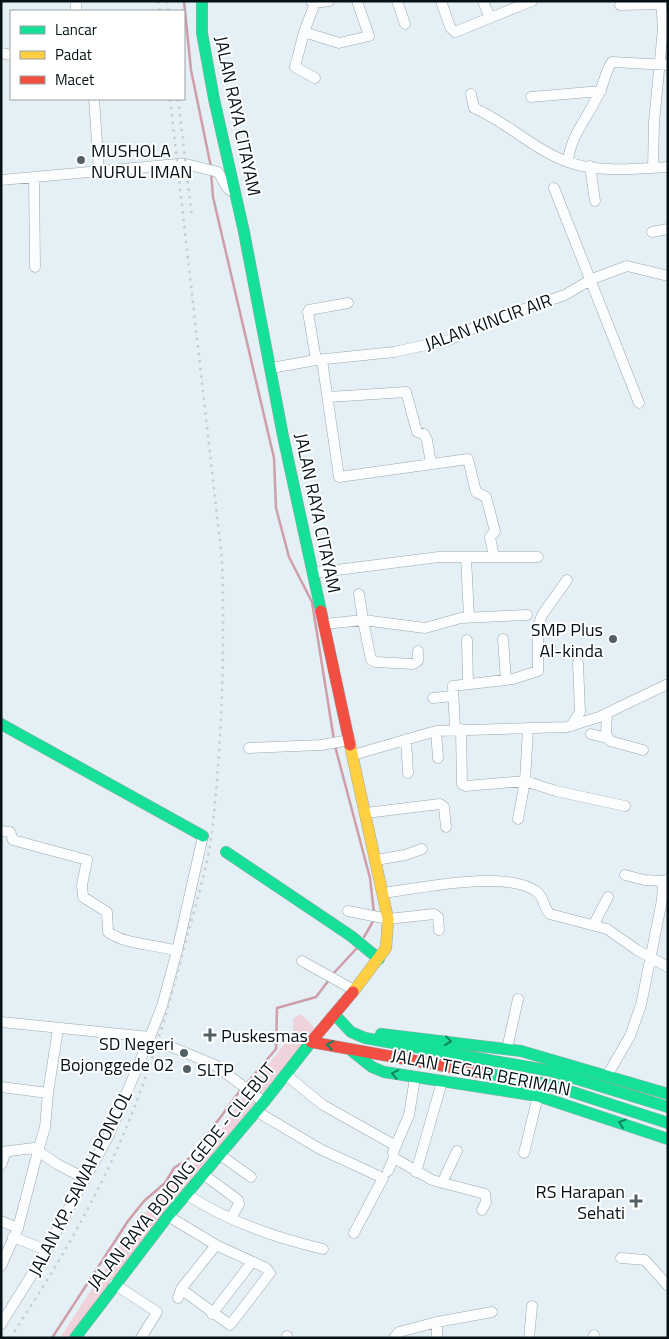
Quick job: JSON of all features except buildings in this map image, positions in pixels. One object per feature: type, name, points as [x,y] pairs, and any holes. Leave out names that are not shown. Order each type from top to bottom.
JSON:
[{"type":"main road","name":"JALAN RAYA CITAYAM","points":[[202,1],[202,33],[271,368],[283,436],[324,624],[345,741],[353,755],[384,893],[386,948],[334,1015]]},
{"type":"main road","points":[[1,724],[203,836]]},
{"type":"main road","points":[[226,852],[351,936],[378,959]]},
{"type":"main road","name":"JALAN TEGAR BERIMAN","points":[[334,1015],[351,1032],[365,1038],[551,1071],[668,1107]]},
{"type":"main road","name":"JALAN RAYA BOJONG GEDE - CILEBUT","points":[[75,1338],[114,1284],[168,1216],[260,1107],[334,1015]]},
{"type":"main road","name":"JALAN TEGAR BERIMAN","points":[[365,1038],[389,1034],[507,1048],[668,1094]]},
{"type":"main road","name":"JALAN TEGAR BERIMAN","points":[[311,1042],[548,1084],[668,1123]]},
{"type":"main road","name":"JALAN TEGAR BERIMAN","points":[[350,1050],[377,1069],[415,1078],[538,1096],[668,1139]]},
{"type":"main road","points":[[518,1064],[521,1051]]},
{"type":"main road","points":[[514,1092],[516,1078]]},
{"type":"street","points":[[315,78],[295,67],[313,2],[329,1]]},
{"type":"street","points":[[304,32],[340,42],[367,38],[369,33],[357,1]]},
{"type":"street","points":[[397,1],[405,24]]},
{"type":"street","points":[[441,1],[450,27],[455,32],[527,2]]},
{"type":"street","points":[[483,1],[490,18]]},
{"type":"street","points":[[620,5],[661,3],[664,65],[654,122],[653,168]]},
{"type":"street","points":[[568,162],[576,135],[600,90],[606,72],[612,62],[664,65]]},
{"type":"street","points":[[531,97],[600,90]]},
{"type":"street","points":[[470,94],[474,108],[500,120],[538,146],[568,162],[613,168],[668,167]]},
{"type":"street","points":[[94,100],[99,171]]},
{"type":"street","points":[[1,180],[178,164],[218,172],[228,189],[235,193]]},
{"type":"street","points":[[590,166],[595,202]]},
{"type":"street","points":[[34,178],[35,267]]},
{"type":"street","points":[[554,188],[592,279],[639,403]]},
{"type":"street","points":[[652,232],[668,230]]},
{"type":"street","name":"JALAN KINCIR AIR","points":[[271,368],[319,360],[394,352],[449,340],[486,322],[566,295],[592,279],[626,266],[668,276]]},
{"type":"street","points":[[348,303],[308,312],[329,398],[339,477],[466,458],[470,460],[476,492],[486,497],[495,531],[490,537],[494,557]]},
{"type":"street","points":[[329,398],[406,392],[417,432],[424,434],[427,440],[432,464]]},
{"type":"street","points":[[313,573],[414,560],[466,557],[538,557]]},
{"type":"street","points":[[466,557],[469,617]]},
{"type":"street","points":[[567,580],[542,614],[537,638],[538,671],[506,680],[453,686],[452,696],[458,729],[462,784],[466,786],[525,781],[556,791],[625,806]]},
{"type":"street","points":[[359,594],[362,620],[371,660],[413,664],[418,661],[418,651]]},
{"type":"street","points":[[324,624],[362,620],[425,628],[469,617],[527,615]]},
{"type":"street","points":[[503,639],[506,680]]},
{"type":"street","points":[[466,640],[468,684]]},
{"type":"street","points":[[565,727],[580,712],[578,663]]},
{"type":"street","points":[[353,755],[436,731],[565,727],[608,713],[668,684]]},
{"type":"street","points":[[433,698],[452,696]]},
{"type":"street","points":[[607,738],[608,713]]},
{"type":"street","points":[[518,819],[525,781],[528,729]]},
{"type":"street","points":[[436,731],[438,758]]},
{"type":"street","points":[[591,734],[643,750]]},
{"type":"street","points":[[406,739],[408,772]]},
{"type":"street","points":[[249,748],[321,745],[345,741]]},
{"type":"street","points":[[366,813],[440,804],[444,807],[446,827]]},
{"type":"street","points":[[1,831],[10,832],[13,840],[87,860],[82,885],[83,897],[107,912],[108,932],[121,939],[159,945],[177,951]]},
{"type":"street","name":"JALAN KP. SAWAH PONCOL","points":[[1,1324],[46,1250],[120,1111],[162,1006],[177,951],[203,836]]},
{"type":"street","points":[[376,860],[405,855],[422,849]]},
{"type":"street","points":[[607,1076],[630,1036],[641,1005],[666,880],[644,880],[625,875]]},
{"type":"street","points":[[384,893],[446,884],[498,881],[537,891],[544,899],[546,910],[550,914],[594,924],[607,929],[668,967]]},
{"type":"street","points":[[594,924],[608,896]]},
{"type":"street","points":[[348,910],[384,919],[434,914],[438,917],[439,930]]},
{"type":"street","points":[[302,961],[354,990]]},
{"type":"street","points":[[507,1048],[518,999]]},
{"type":"street","points":[[1,1022],[150,1037]]},
{"type":"street","points":[[1,1266],[15,1233],[45,1127],[58,1029]]},
{"type":"street","points":[[167,1045],[215,1065],[247,1090],[260,1107],[320,1149],[384,1178],[354,1233]]},
{"type":"street","points":[[286,1075],[323,1105],[396,1146]]},
{"type":"street","points":[[388,1171],[409,1115],[415,1078]]},
{"type":"street","points":[[416,1172],[442,1082]]},
{"type":"street","points":[[1,1087],[48,1093]]},
{"type":"street","points":[[524,1153],[538,1096]]},
{"type":"street","points":[[1,1165],[4,1152],[34,1148],[57,1164],[84,1178]]},
{"type":"street","points":[[442,1183],[457,1150]]},
{"type":"street","points":[[219,1154],[251,1177]]},
{"type":"street","points":[[394,1158],[416,1172],[442,1183],[485,1194],[486,1202],[482,1210]]},
{"type":"street","points":[[203,1174],[238,1200],[239,1204],[231,1218]]},
{"type":"street","points":[[186,1194],[210,1210],[301,1244],[323,1249]]},
{"type":"street","points":[[168,1216],[216,1245],[269,1270],[269,1277],[233,1323],[228,1324],[180,1293],[216,1245]]},
{"type":"street","points":[[1,1221],[15,1233],[46,1250]]},
{"type":"street","points":[[621,1258],[645,1260],[668,1286]]},
{"type":"street","points":[[212,1314],[252,1262]]},
{"type":"street","points":[[114,1284],[157,1312],[140,1338]]},
{"type":"street","points":[[529,1338],[532,1306]]},
{"type":"street","points":[[394,1338],[399,1332],[437,1322],[492,1312]]},
{"type":"street","points":[[437,1322],[437,1338]]},
{"type":"shaded area","points":[[301,1014],[315,1028],[69,1338],[60,1338],[132,1227],[177,1178],[204,1155],[249,1089],[293,1033],[293,1019]]},
{"type":"waterway","points":[[184,1],[185,10]]},
{"type":"waterway","points":[[185,11],[191,70],[211,167]]},
{"type":"waterway","points":[[211,172],[213,197],[274,458],[276,508],[289,557],[312,602],[334,740]]},
{"type":"waterway","points":[[335,746],[370,878],[374,913]]},
{"type":"waterway","points":[[364,937],[375,918]]},
{"type":"waterway","points":[[332,975],[357,948]]},
{"type":"waterway","points":[[246,1084],[276,1049],[277,1008],[316,997],[329,980]]},
{"type":"waterway","points":[[52,1338],[128,1221],[144,1201],[165,1183],[174,1168],[191,1157],[242,1088]]},
{"type":"railway","points":[[158,1],[160,10]]},
{"type":"railway","points":[[167,1],[168,10]]},
{"type":"railway","points":[[10,1338],[56,1266],[84,1216],[131,1117],[171,997],[204,875],[212,832],[222,696],[222,560],[170,100]]},
{"type":"railway","points":[[178,100],[192,218]]},
{"type":"traffic: fast","points":[[202,1],[202,33],[214,99],[244,232],[283,436],[321,611]]},
{"type":"traffic: fast","points":[[1,724],[203,836]]},
{"type":"traffic: fast","points":[[226,852],[351,936],[379,959]]},
{"type":"traffic: fast","points":[[335,1015],[351,1032],[365,1038],[551,1071],[668,1107]]},
{"type":"traffic: fast","points":[[381,1034],[521,1051],[668,1094]]},
{"type":"traffic: fast","points":[[75,1338],[168,1216],[264,1102],[311,1042]]},
{"type":"traffic: fast","points":[[353,1052],[372,1067],[384,1072],[538,1096],[668,1139]]},
{"type":"traffic: fast","points":[[483,1073],[548,1084],[668,1123]]},
{"type":"traffic: slow","points":[[350,745],[388,919],[386,948],[353,992]]},
{"type":"traffic: jam","points":[[321,611],[350,745]]},
{"type":"traffic: jam","points":[[311,1042],[353,992]]},
{"type":"traffic: jam","points":[[311,1042],[483,1073]]},
{"type":"place","name":"MUSHOLA NURUL IMAN","points":[[81,160]]},
{"type":"place","name":"SMP Plus Al-kinda","points":[[613,639]]},
{"type":"place","name":"Puskesmas","points":[[210,1035]]},
{"type":"place","name":"SD Negeri Bojonggede 02","points":[[184,1053]]},
{"type":"place","name":"SLTP","points":[[187,1069]]},
{"type":"place","name":"RS Harapan Sehati","points":[[636,1201]]}]
